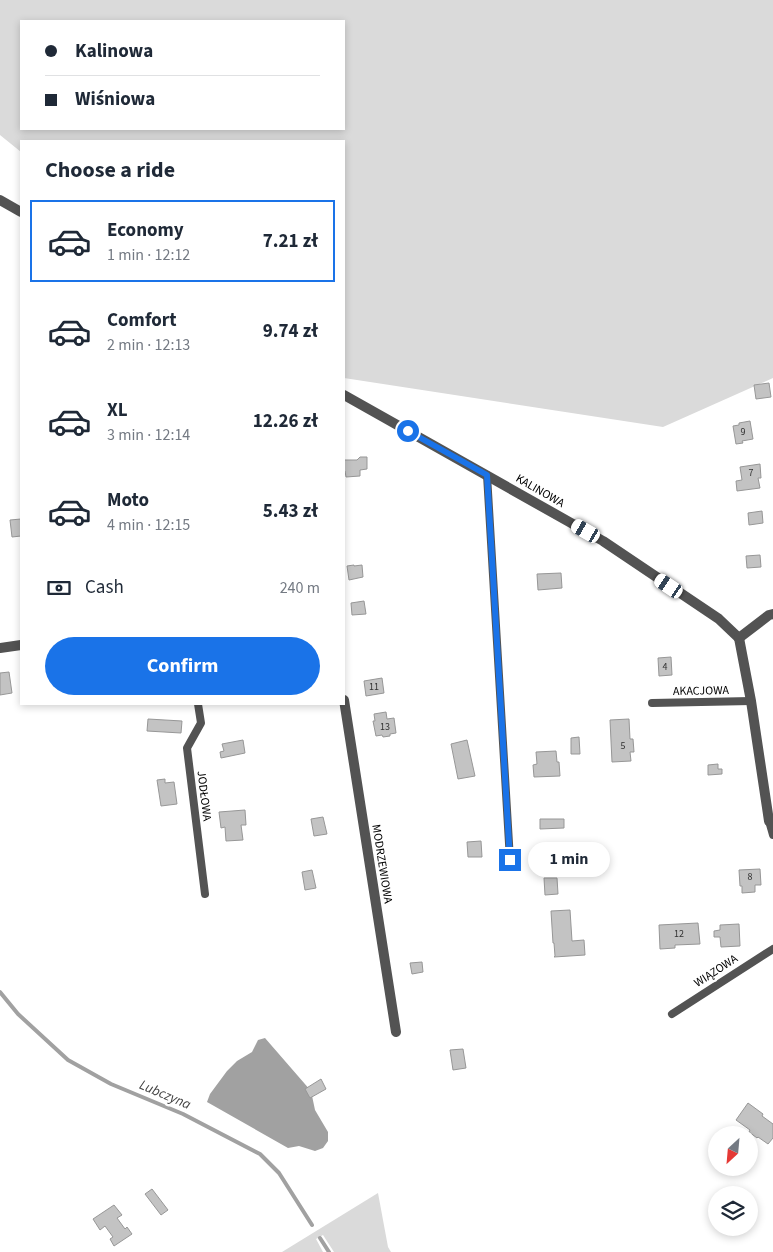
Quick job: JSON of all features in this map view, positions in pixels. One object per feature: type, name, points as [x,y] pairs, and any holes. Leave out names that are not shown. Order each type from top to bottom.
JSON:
[{"type":"street","points":[[0,200],[20,211]]},
{"type":"street","name":"KALINOWA","points":[[345,396],[603,541],[719,619],[739,638]]},
{"type":"street","points":[[771,821],[739,638],[773,614]]},
{"type":"street","points":[[0,648],[20,645]]},
{"type":"street","name":"MODRZEWIOWA","points":[[345,705],[396,1032]]},
{"type":"lane","points":[[487,475],[510,860]]},
{"type":"lane","name":"AKACJOWA","points":[[652,703],[751,701]]},
{"type":"lane","name":"JODŁOWA","points":[[198,705],[201,723],[187,748],[205,894]]},
{"type":"lane","points":[[771,821],[773,835]]},
{"type":"lane","name":"WIĄZOWA","points":[[672,1014],[773,949]]},
{"type":"shaded area","points":[[0,0],[773,0],[773,378],[663,427],[345,378],[345,140],[20,140],[20,151],[0,135]]},
{"type":"shaded area","points":[[265,1038],[311,1091],[315,1110],[328,1132],[328,1141],[323,1148],[315,1151],[299,1146],[288,1148],[207,1102],[210,1094],[227,1071],[237,1061],[252,1052],[258,1040]]},
{"type":"shaded area","points":[[378,1193],[388,1247],[391,1252],[334,1252],[323,1235],[316,1239],[323,1252],[282,1252]]},
{"type":"building","points":[[769,383],[771,397],[756,399],[754,385]]},
{"type":"building","points":[[750,421],[753,439],[736,444],[733,426]]},
{"type":"building","points":[[360,457],[367,457],[367,469],[360,470],[360,476],[346,477],[345,460],[357,460]]},
{"type":"building","points":[[760,464],[761,478],[758,478],[760,488],[737,491],[736,481],[742,480],[740,467]]},
{"type":"building","points":[[762,511],[763,523],[749,525],[748,513]]},
{"type":"building","points":[[20,519],[20,536],[12,537],[10,520]]},
{"type":"building","points":[[760,555],[761,567],[747,568],[746,556]]},
{"type":"building","points":[[362,565],[363,577],[349,580],[347,566]]},
{"type":"building","points":[[561,573],[562,588],[538,590],[537,574]]},
{"type":"building","points":[[364,601],[366,614],[352,615],[351,603]]},
{"type":"building","points":[[671,657],[672,675],[659,676],[658,658]]},
{"type":"building","points":[[9,672],[12,693],[0,695],[0,673]]},
{"type":"building","points":[[382,678],[384,693],[366,696],[364,681]]},
{"type":"building","points":[[386,712],[387,719],[394,718],[396,733],[390,734],[390,736],[376,736],[373,721],[375,721],[374,714]]},
{"type":"building","points":[[148,719],[182,721],[181,733],[147,731]]},
{"type":"building","points":[[629,719],[630,739],[633,739],[634,752],[630,752],[631,761],[612,762],[610,720]]},
{"type":"building","points":[[579,737],[580,754],[571,754],[571,738]]},
{"type":"building","points":[[243,740],[245,753],[221,758],[220,752],[224,751],[222,744]]},
{"type":"building","points":[[467,740],[475,776],[458,779],[451,744]]},
{"type":"building","points":[[556,751],[560,776],[534,777],[533,765],[537,764],[536,752]]},
{"type":"building","points":[[718,764],[718,769],[722,769],[722,774],[708,775],[708,765]]},
{"type":"building","points":[[165,779],[165,783],[174,782],[177,804],[161,806],[157,780]]},
{"type":"building","points":[[245,810],[246,825],[241,825],[243,840],[226,841],[225,827],[221,828],[219,812]]},
{"type":"building","points":[[323,817],[327,834],[314,836],[311,819]]},
{"type":"building","points":[[540,819],[564,819],[564,828],[540,829]]},
{"type":"building","points":[[481,841],[482,857],[468,857],[467,842]]},
{"type":"building","points":[[760,869],[761,885],[755,885],[755,892],[742,893],[739,870]]},
{"type":"building","points":[[312,870],[316,888],[305,890],[302,872]]},
{"type":"building","points":[[544,878],[557,878],[558,894],[545,895]]},
{"type":"building","points":[[570,910],[572,941],[584,940],[585,955],[554,957],[551,911]]},
{"type":"building","points":[[698,923],[700,944],[675,945],[675,948],[660,949],[659,925]]},
{"type":"building","points":[[739,924],[740,946],[721,947],[720,937],[714,937],[714,931],[720,930],[720,925]]},
{"type":"building","points":[[422,962],[423,972],[412,974],[410,963]]},
{"type":"building","points":[[463,1049],[466,1068],[453,1070],[450,1050]]},
{"type":"building","points":[[321,1079],[326,1089],[310,1098],[305,1089]]},
{"type":"building","points":[[748,1103],[773,1124],[773,1138],[768,1144],[758,1137],[758,1126],[744,1126],[736,1120]]},
{"type":"building","points":[[152,1189],[168,1210],[161,1215],[145,1194]]},
{"type":"building","points":[[114,1205],[122,1215],[117,1218],[125,1229],[127,1227],[132,1234],[114,1246],[110,1239],[113,1237],[105,1226],[100,1230],[93,1219]]},
{"type":"waterway","name":"Lubczyna","points":[[0,992],[18,1014],[68,1060],[111,1084],[183,1114],[260,1154],[279,1173],[312,1225]]},
{"type":"waterway","name":"Lubczyna","points":[[320,1238],[329,1252]]},
{"type":"route","points":[[408,431],[487,475],[510,860]]}]
